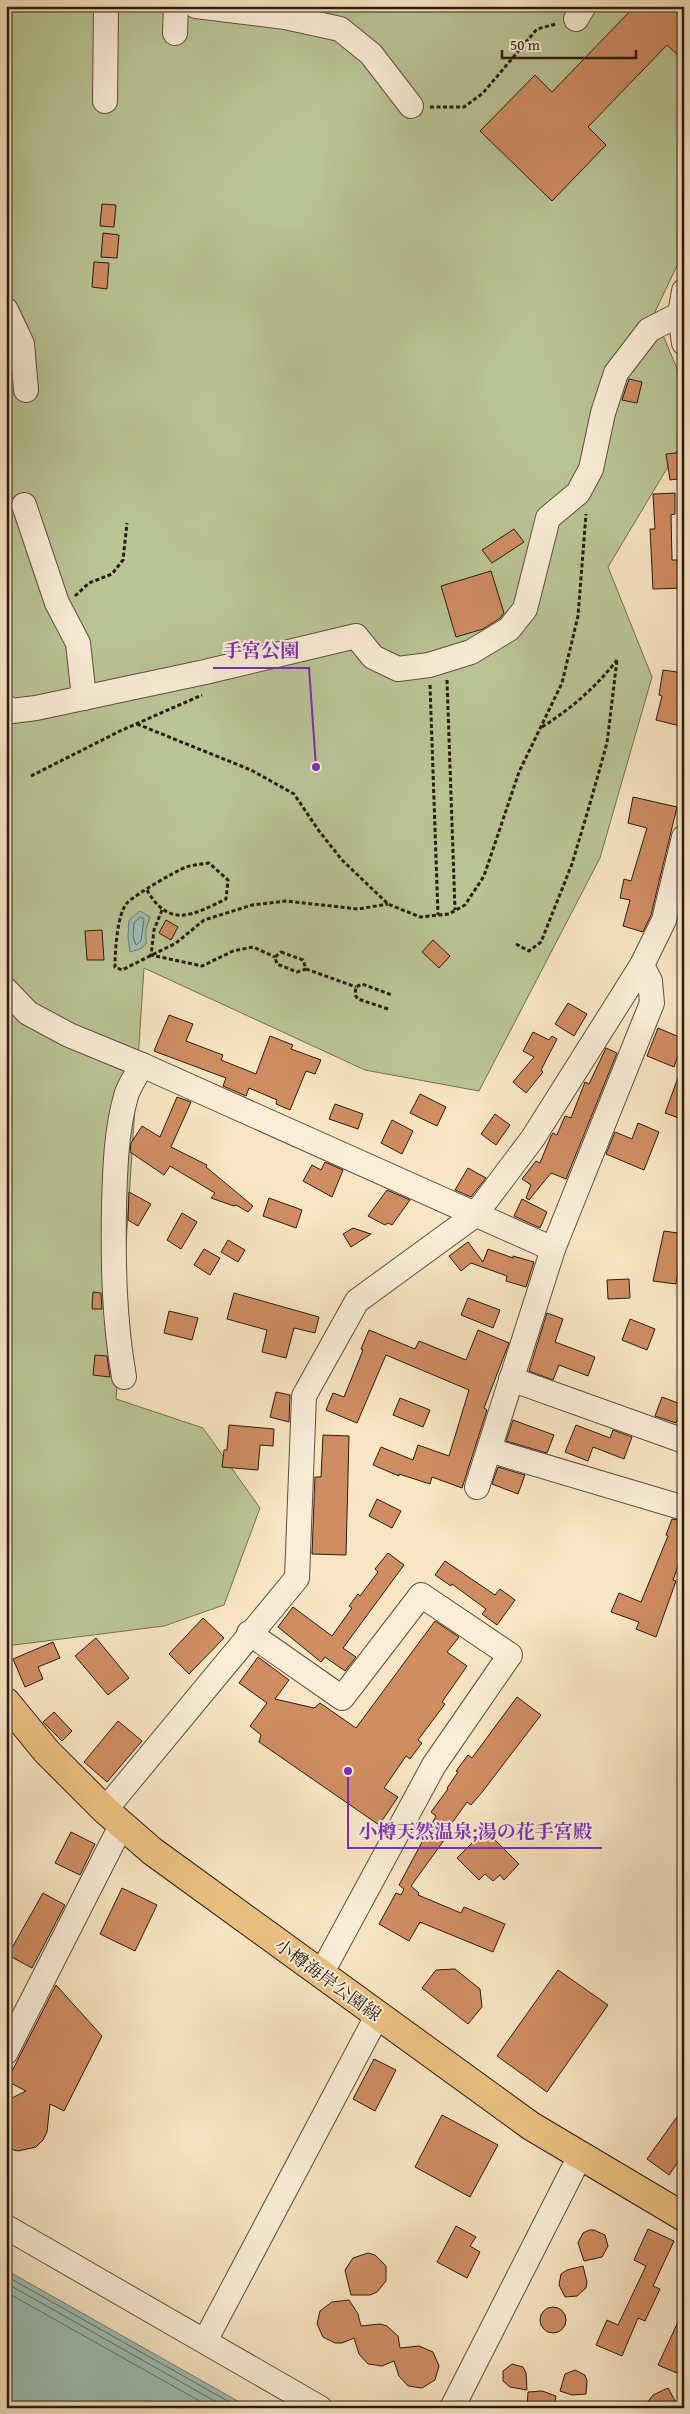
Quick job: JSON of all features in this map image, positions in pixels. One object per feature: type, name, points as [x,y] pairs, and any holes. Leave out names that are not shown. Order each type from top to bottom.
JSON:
[{"type":"main road","name":"小樽海岸公園線","points":[[6,1702],[47,1752],[113,1817],[152,1851],[531,2126],[684,2217]]},
{"type":"street","points":[[105,101],[106,6]]},
{"type":"street","points":[[175,33],[176,6]]},
{"type":"street","points":[[196,6],[285,17],[340,28],[371,54],[411,106]]},
{"type":"street","points":[[684,291],[682,314],[684,343]]},
{"type":"street","points":[[6,310],[22,344],[26,390]]},
{"type":"street","points":[[6,707],[12,711],[84,698],[205,672],[356,636],[373,657],[398,669],[438,662],[471,652],[509,629],[525,609],[548,518],[578,493],[591,469],[603,413],[616,373],[649,330],[682,314]]},
{"type":"street","points":[[24,505],[57,603],[78,643],[84,698]]},
{"type":"street","points":[[6,2052],[113,1817],[249,1633],[297,1578],[304,1396],[335,1338],[357,1301],[476,1215],[533,1138],[642,965],[664,920],[684,836]]},
{"type":"street","points":[[477,1487],[552,1249],[652,1003],[650,981],[642,965]]},
{"type":"street","points":[[6,990],[28,1013],[69,1036],[142,1065],[552,1249]]},
{"type":"street","points":[[124,1377],[116,1328],[113,1254],[115,1173],[121,1114],[127,1093],[142,1065]]},
{"type":"street","points":[[511,1379],[684,1440]]},
{"type":"street","points":[[489,1450],[684,1508]]},
{"type":"street","points":[[249,1633],[342,1698],[421,1595],[510,1655],[434,1765],[322,1974]]},
{"type":"street","points":[[205,2341],[377,2016]]},
{"type":"street","points":[[452,2408],[580,2156]]},
{"type":"street","points":[[6,2226],[320,2408]]},
{"type":"path","points":[[411,106],[464,107],[483,93],[538,29],[580,13]]},
{"type":"path","points":[[137,724],[251,770],[294,794],[342,860],[388,904],[420,917],[438,915],[466,905],[484,876],[519,772],[562,683],[578,616],[586,507]]},
{"type":"path","points":[[63,614],[75,595],[89,583],[112,574],[123,560],[127,523]]},
{"type":"path","points":[[516,944],[529,951],[541,942],[572,864],[607,743],[617,660],[597,685],[568,711],[542,727]]},
{"type":"path","points":[[438,662],[455,910]]},
{"type":"path","points":[[438,662],[438,915]]},
{"type":"path","points":[[31,776],[137,724],[208,692]]},
{"type":"path","points":[[147,890],[156,906],[168,914],[187,915],[226,900],[228,880],[209,863],[186,867],[147,890],[126,904],[116,935],[115,966],[122,970],[176,943],[204,920],[252,905],[286,901],[358,909],[388,904]]},
{"type":"path","points":[[152,955],[154,930],[162,910]]},
{"type":"path","points":[[201,911],[204,920]]},
{"type":"path","points":[[152,955],[202,966],[233,951],[253,947],[275,957],[277,964],[298,972],[306,969],[356,987],[362,984],[392,995]]},
{"type":"path","points":[[275,957],[281,952],[303,960],[306,969]]},
{"type":"path","points":[[356,987],[355,995],[358,999],[388,1009]]},
{"type":"green space","points":[[6,6],[684,6],[684,251],[654,314],[684,385],[684,440],[608,567],[652,677],[600,858],[479,1091],[365,1070],[144,968],[116,1399],[203,1428],[260,1508],[224,1605],[164,1626],[6,1646]]},
{"type":"water","points":[[140,911],[150,917],[146,929],[146,944],[140,949],[130,952],[128,937],[129,920]]},
{"type":"water","points":[[6,2270],[250,2408],[6,2408]]},
{"type":"building","points":[[635,6],[670,6],[684,19],[684,61],[667,45],[588,127],[606,145],[552,201],[480,131],[535,75],[552,92]]},
{"type":"building","points":[[102,204],[116,205],[114,227],[100,226]]},
{"type":"building","points":[[103,233],[119,235],[117,258],[101,257]]},
{"type":"building","points":[[94,262],[109,263],[107,289],[92,287]]},
{"type":"building","points":[[629,379],[642,382],[637,403],[622,400]]},
{"type":"building","points":[[684,452],[684,478],[670,480],[666,454]]},
{"type":"building","points":[[675,493],[675,514],[671,515],[672,560],[684,560],[684,588],[653,589],[650,529],[655,529],[653,494]]},
{"type":"building","points":[[514,529],[524,542],[492,563],[482,550]]},
{"type":"building","points":[[491,571],[504,613],[500,618],[483,629],[456,637],[441,586]]},
{"type":"building","points":[[663,670],[684,673],[684,727],[656,720],[662,696],[659,695]]},
{"type":"building","points":[[633,797],[677,807],[651,915],[643,932],[623,926],[630,900],[620,898],[624,879],[631,881],[647,828],[628,823]]},
{"type":"building","points":[[166,920],[178,927],[171,940],[159,933]]},
{"type":"building","points":[[102,930],[104,960],[87,960],[85,931]]},
{"type":"building","points":[[433,940],[450,956],[439,968],[422,952]]},
{"type":"building","points":[[568,1003],[587,1014],[574,1036],[555,1024]]},
{"type":"building","points":[[169,1015],[193,1024],[186,1041],[223,1055],[221,1060],[256,1074],[270,1036],[293,1045],[291,1049],[321,1060],[315,1074],[306,1071],[290,1110],[276,1104],[277,1100],[249,1088],[246,1096],[223,1086],[226,1078],[154,1051]]},
{"type":"building","points":[[658,1028],[684,1039],[674,1067],[647,1056]]},
{"type":"building","points":[[533,1032],[549,1040],[552,1036],[557,1039],[541,1070],[543,1072],[526,1093],[513,1082],[534,1057],[523,1051]]},
{"type":"building","points":[[606,1048],[617,1053],[566,1179],[551,1173],[529,1200],[526,1198],[531,1185],[522,1179],[536,1161],[540,1163],[551,1136],[553,1133],[557,1135],[565,1116],[571,1118],[585,1082],[589,1084]]},
{"type":"building","points":[[682,1067],[684,1068],[684,1120],[665,1113]]},
{"type":"building","points":[[420,1094],[446,1107],[437,1126],[410,1113]]},
{"type":"building","points":[[177,1097],[191,1102],[171,1147],[207,1165],[206,1167],[253,1206],[248,1212],[236,1205],[234,1206],[211,1198],[215,1193],[170,1166],[164,1175],[130,1152],[131,1143],[142,1126],[160,1137]]},
{"type":"building","points":[[335,1104],[363,1114],[358,1129],[329,1119]]},
{"type":"building","points":[[495,1114],[510,1125],[496,1145],[481,1134]]},
{"type":"building","points":[[392,1120],[413,1131],[402,1154],[381,1143]]},
{"type":"building","points":[[638,1123],[659,1132],[644,1170],[606,1154],[615,1132],[632,1139]]},
{"type":"building","points":[[325,1162],[343,1170],[332,1197],[303,1181],[312,1165],[321,1170]]},
{"type":"building","points":[[468,1168],[486,1178],[471,1197],[455,1190]]},
{"type":"building","points":[[387,1190],[410,1200],[392,1225],[388,1223],[385,1225],[368,1216]]},
{"type":"building","points":[[129,1192],[151,1204],[138,1226],[128,1220]]},
{"type":"building","points":[[269,1198],[302,1210],[296,1228],[263,1216]]},
{"type":"building","points":[[522,1199],[547,1212],[540,1228],[514,1216]]},
{"type":"building","points":[[182,1213],[197,1222],[181,1249],[167,1240]]},
{"type":"building","points":[[353,1228],[371,1234],[351,1247],[343,1234]]},
{"type":"building","points":[[664,1231],[684,1234],[676,1284],[653,1281]]},
{"type":"building","points":[[228,1240],[245,1250],[238,1262],[221,1252]]},
{"type":"building","points":[[468,1242],[483,1262],[488,1249],[513,1258],[513,1256],[534,1262],[526,1287],[506,1281],[507,1276],[471,1263],[461,1271],[449,1256]]},
{"type":"building","points":[[204,1249],[220,1258],[210,1275],[194,1265]]},
{"type":"building","points":[[629,1279],[630,1298],[608,1299],[607,1280]]},
{"type":"building","points":[[93,1292],[101,1293],[102,1309],[92,1309]]},
{"type":"building","points":[[234,1293],[319,1317],[315,1333],[294,1328],[286,1358],[262,1352],[267,1330],[227,1319]]},
{"type":"building","points":[[468,1298],[500,1310],[493,1328],[461,1315]]},
{"type":"building","points":[[169,1311],[198,1318],[192,1340],[164,1333]]},
{"type":"building","points":[[547,1313],[563,1319],[555,1342],[595,1357],[588,1376],[559,1365],[553,1380],[529,1371]]},
{"type":"building","points":[[630,1319],[655,1329],[647,1350],[622,1340]]},
{"type":"building","points":[[369,1330],[415,1349],[419,1341],[466,1360],[478,1330],[509,1343],[484,1408],[487,1410],[462,1488],[432,1477],[430,1484],[399,1474],[399,1476],[373,1465],[381,1447],[413,1460],[418,1445],[449,1456],[469,1390],[386,1355],[357,1423],[326,1410],[333,1393],[344,1397]]},
{"type":"building","points":[[95,1355],[107,1356],[110,1377],[93,1375]]},
{"type":"building","points":[[276,1392],[290,1395],[289,1422],[270,1417]]},
{"type":"building","points":[[662,1397],[683,1405],[676,1423],[655,1416]]},
{"type":"building","points":[[400,1398],[430,1410],[423,1427],[393,1415]]},
{"type":"building","points":[[513,1420],[554,1435],[547,1453],[506,1441]]},
{"type":"building","points":[[229,1425],[274,1429],[273,1446],[260,1445],[258,1470],[222,1467],[224,1450],[227,1450]]},
{"type":"building","points":[[576,1425],[610,1438],[613,1430],[632,1437],[624,1459],[593,1447],[588,1461],[565,1452]]},
{"type":"building","points":[[323,1435],[349,1436],[346,1555],[312,1554],[315,1477],[321,1477]]},
{"type":"building","points":[[498,1467],[525,1475],[518,1494],[492,1484]]},
{"type":"building","points":[[377,1499],[401,1511],[392,1528],[369,1516]]},
{"type":"building","points":[[672,1519],[684,1521],[684,1550],[673,1580],[676,1581],[656,1637],[636,1629],[639,1622],[611,1612],[619,1593],[641,1602],[668,1536],[666,1535]]},
{"type":"building","points":[[388,1553],[404,1565],[343,1648],[356,1657],[345,1671],[325,1657],[321,1662],[278,1627],[293,1607],[332,1636],[352,1608],[349,1606],[358,1594],[360,1596],[378,1572],[375,1569]]},
{"type":"building","points":[[445,1561],[495,1595],[500,1589],[515,1600],[497,1625],[482,1614],[486,1609],[452,1584],[451,1586],[435,1575]]},
{"type":"building","points":[[203,1618],[224,1638],[189,1674],[169,1654]]},
{"type":"building","points":[[435,1621],[459,1637],[447,1652],[467,1666],[442,1702],[445,1704],[418,1740],[422,1743],[410,1759],[406,1756],[384,1788],[398,1797],[379,1825],[259,1742],[261,1735],[250,1726],[267,1703],[239,1683],[258,1657],[289,1680],[275,1699],[314,1708],[320,1703],[356,1728]]},
{"type":"building","points":[[96,1638],[129,1678],[108,1695],[75,1656]]},
{"type":"building","points":[[53,1642],[60,1658],[38,1667],[43,1679],[25,1687],[13,1659]]},
{"type":"building","points":[[517,1697],[541,1715],[483,1791],[471,1805],[467,1802],[444,1834],[447,1836],[411,1886],[419,1893],[418,1895],[461,1913],[464,1907],[505,1924],[493,1952],[420,1922],[409,1941],[379,1924],[396,1893],[401,1895],[404,1889],[399,1885],[436,1816],[431,1812],[448,1789],[458,1772],[456,1771],[468,1755],[472,1758]]},
{"type":"building","points":[[54,1712],[72,1731],[62,1741],[43,1722]]},
{"type":"building","points":[[118,1721],[142,1741],[107,1782],[84,1762]]},
{"type":"building","points":[[485,1830],[519,1864],[504,1880],[500,1875],[493,1881],[485,1874],[479,1880],[457,1858]]},
{"type":"building","points":[[71,1832],[95,1844],[80,1875],[55,1863]]},
{"type":"building","points":[[122,1888],[157,1905],[135,1951],[100,1934]]},
{"type":"building","points":[[43,1893],[65,1905],[32,1968],[8,1955]]},
{"type":"building","points":[[455,1969],[480,1989],[482,2007],[468,2024],[422,1988],[436,1970]]},
{"type":"building","points":[[558,1970],[608,2005],[547,2092],[497,2056]]},
{"type":"building","points":[[56,1985],[102,2036],[64,2111],[50,2104],[47,2132],[43,2140],[36,2147],[18,2151],[6,2148],[6,2101],[26,2091],[7,2081]]},
{"type":"building","points":[[374,2059],[396,2070],[375,2111],[353,2099]]},
{"type":"building","points":[[684,2107],[684,2153],[669,2175],[647,2159]]},
{"type":"building","points":[[442,2115],[498,2145],[470,2197],[415,2167]]},
{"type":"building","points":[[456,2226],[476,2237],[470,2246],[480,2252],[467,2278],[437,2262]]},
{"type":"building","points":[[648,2229],[674,2241],[653,2286],[660,2289],[645,2321],[638,2318],[622,2356],[596,2345],[607,2320],[618,2325],[646,2266],[634,2260]]},
{"type":"building","points":[[589,2230],[605,2235],[608,2246],[602,2257],[584,2261],[578,2243],[583,2233]]},
{"type":"building","points":[[368,2253],[375,2255],[386,2266],[386,2281],[377,2292],[370,2295],[351,2295],[345,2270],[353,2258]]},
{"type":"building","points":[[583,2266],[587,2282],[586,2288],[577,2296],[565,2297],[559,2285],[561,2274],[567,2270]]},
{"type":"building","points":[[349,2300],[358,2314],[361,2326],[380,2324],[387,2326],[398,2336],[400,2348],[419,2346],[433,2352],[439,2366],[435,2380],[422,2388],[408,2386],[399,2376],[394,2361],[382,2366],[368,2364],[359,2354],[354,2338],[342,2343],[335,2343],[323,2337],[317,2324],[320,2311],[332,2302]]},
{"type":"building","points":[[553,2307],[562,2311],[566,2320],[562,2329],[553,2333],[544,2329],[540,2320],[544,2311]]},
{"type":"building","points":[[684,2309],[684,2376],[658,2365]]},
{"type":"building","points":[[512,2364],[523,2367],[526,2373],[527,2390],[510,2387],[503,2381],[503,2371]]},
{"type":"building","points":[[575,2370],[585,2375],[587,2381],[586,2394],[572,2395],[560,2391],[565,2374]]},
{"type":"building","points":[[668,2388],[679,2408],[643,2408],[653,2395]]},
{"type":"building","points":[[542,2391],[556,2396],[554,2408],[527,2408],[528,2392]]},
{"type":"place","name":"手宮公園","points":[[316,767]]},
{"type":"place","name":"小樽天然温泉;湯の花手宮殿","points":[[348,1771]]}]
